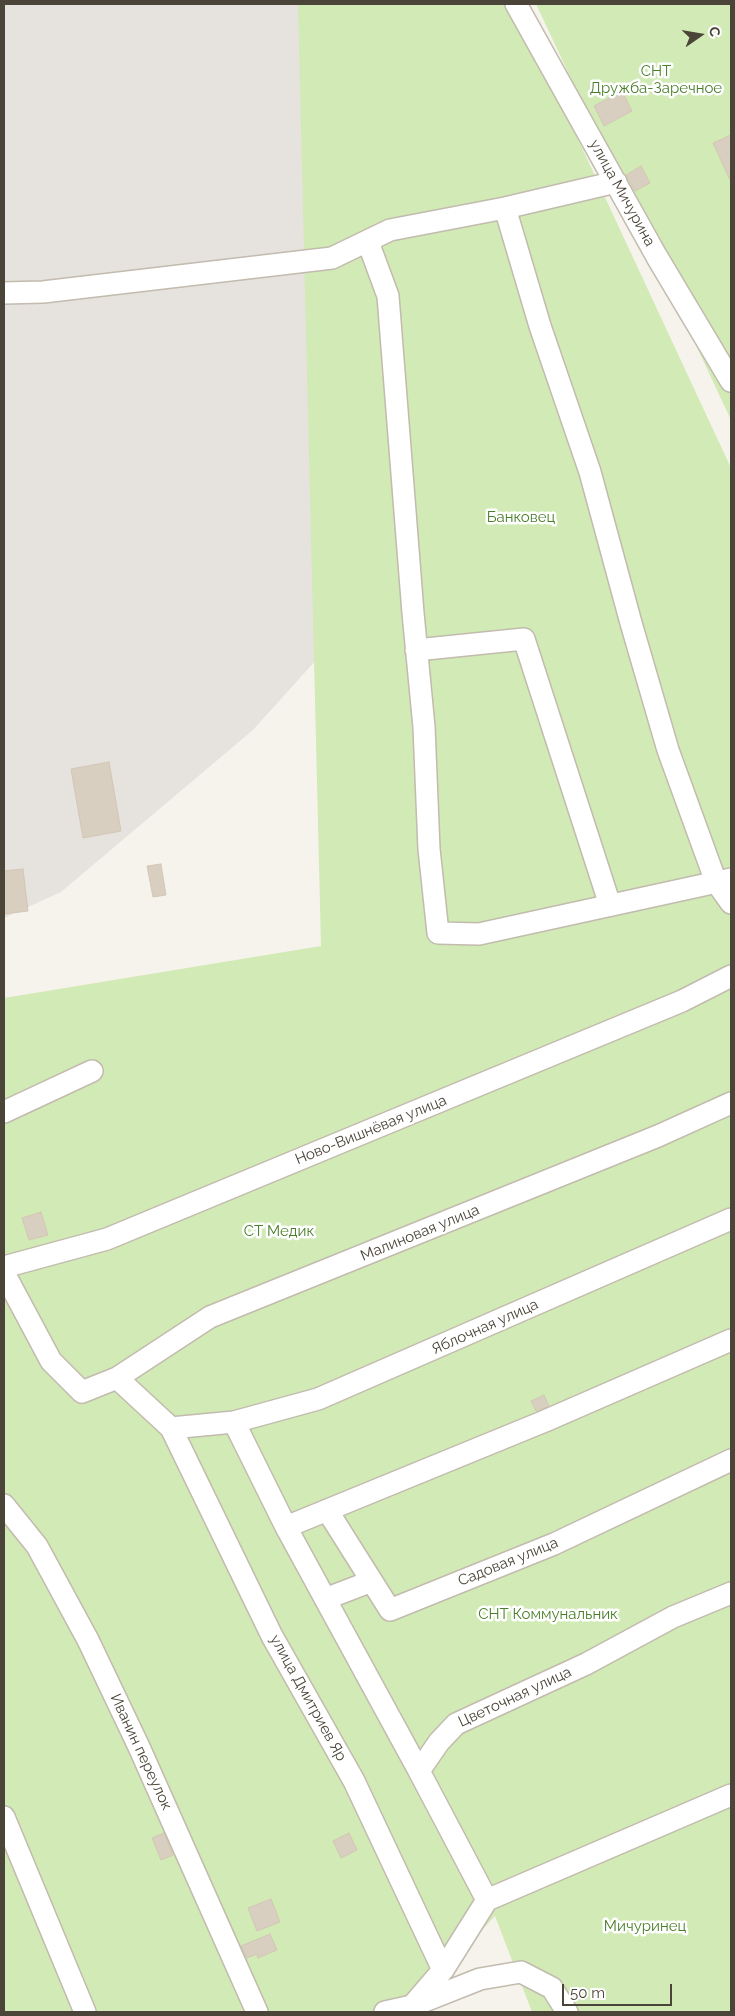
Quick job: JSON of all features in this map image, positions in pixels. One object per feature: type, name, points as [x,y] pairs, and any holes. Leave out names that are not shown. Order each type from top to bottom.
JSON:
[{"type":"street","name":"улица Мичурина","points":[[516,4],[657,257],[731,381]]},
{"type":"street","points":[[4,293],[44,292],[332,258],[390,230],[505,208],[616,182]]},
{"type":"street","points":[[505,208],[540,326],[590,472],[668,750],[724,880],[731,903]]},
{"type":"street","points":[[368,242],[388,296],[424,728],[429,849],[438,933],[479,934],[724,880]]},
{"type":"street","points":[[416,650],[524,638],[610,906]]},
{"type":"street","name":"Ново-Вишнёвая улица","points":[[4,1267],[107,1239],[673,1005],[731,976]]},
{"type":"street","points":[[4,1112],[92,1071]]},
{"type":"street","name":"Малиновая улица","points":[[117,1378],[210,1317],[658,1136],[731,1103]]},
{"type":"street","name":"Яблочная улица","points":[[234,1422],[318,1399],[731,1220]]},
{"type":"street","points":[[4,1272],[51,1362],[82,1392],[117,1378]]},
{"type":"street","points":[[286,1527],[545,1421],[731,1340]]},
{"type":"street","name":"улица Дмитриев Яр","points":[[117,1378],[171,1428],[272,1636],[354,1781],[443,1970]]},
{"type":"street","points":[[171,1428],[234,1422],[286,1527],[487,1900]]},
{"type":"street","name":"Садовая улица","points":[[327,1510],[390,1610],[554,1544],[731,1460]]},
{"type":"street","name":"Иванин переулок","points":[[4,1504],[37,1546],[88,1640],[139,1747],[257,2012]]},
{"type":"street","points":[[325,1599],[372,1581]]},
{"type":"street","name":"Цветочная улица","points":[[419,1771],[439,1742],[456,1724],[586,1664],[673,1617],[731,1593]]},
{"type":"street","points":[[414,2009],[443,1970],[487,1900],[731,1795]]},
{"type":"street","points":[[4,1817],[85,2012]]},
{"type":"street","points":[[385,2012],[414,2009],[480,1979],[521,1972],[552,1988],[567,2012]]},
{"type":"shaded area","points":[[4,4],[316,4],[391,577],[253,730],[61,892],[4,918]]},
{"type":"green space","points":[[298,4],[515,4],[731,468],[731,2012],[532,2012],[495,1916],[412,2006],[379,2012],[4,2012],[4,998],[321,946]]},
{"type":"green space","name":"СНТ Дружба-Заречное","points":[[536,4],[731,4],[731,420]]},
{"type":"building","points":[[622,91],[632,111],[604,126],[594,106]]},
{"type":"building","points":[[731,135],[731,182],[713,143]]},
{"type":"building","points":[[641,166],[650,183],[635,191],[626,175]]},
{"type":"building","points":[[109,762],[121,831],[83,838],[71,769]]},
{"type":"building","points":[[161,864],[166,895],[153,897],[147,866]]},
{"type":"building","points":[[23,869],[28,911],[4,914],[4,871]]},
{"type":"building","points":[[41,1212],[48,1235],[29,1240],[22,1218]]},
{"type":"building","points":[[544,1395],[549,1406],[536,1411],[531,1401]]},
{"type":"building","points":[[164,1833],[173,1855],[161,1860],[152,1838]]},
{"type":"building","points":[[349,1833],[357,1850],[341,1858],[333,1841]]},
{"type":"building","points":[[271,1899],[280,1922],[257,1931],[248,1908]]},
{"type":"building","points":[[270,1934],[277,1950],[258,1958],[257,1954],[247,1958],[241,1946]]},
{"type":"park label","name":"Банковец","points":[[521,517]]},
{"type":"park label","name":"СТ Медик","points":[[279,1231]]},
{"type":"park label","name":"СНТ Коммунальник","points":[[548,1614]]},
{"type":"park label","name":"Мичуринец","points":[[645,1926]]}]
